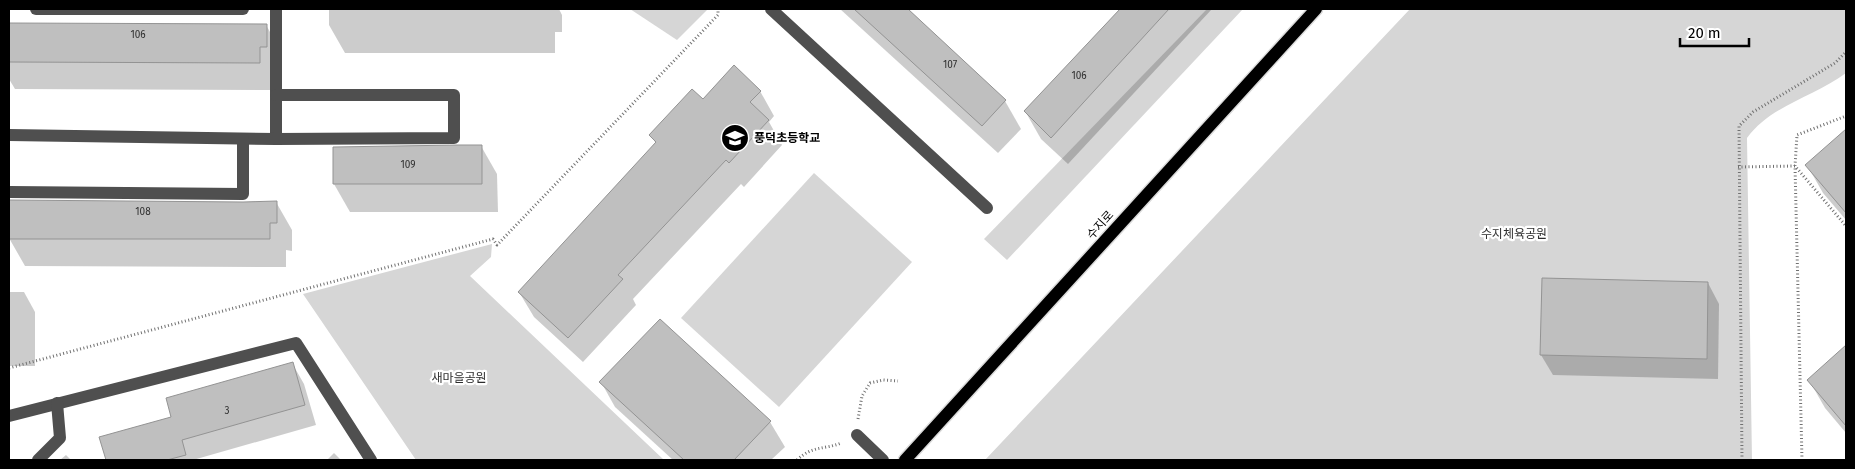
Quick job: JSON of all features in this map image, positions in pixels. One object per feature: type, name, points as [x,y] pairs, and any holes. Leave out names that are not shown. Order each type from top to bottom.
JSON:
[{"type":"main road","name":"수지로","points":[[905,460],[1316,9]]},
{"type":"street","points":[[36,9],[243,9]]},
{"type":"street","points":[[276,9],[276,139]]},
{"type":"street","points":[[771,9],[988,208]]},
{"type":"street","points":[[9,134],[243,139],[454,138],[454,95],[276,95]]},
{"type":"street","points":[[9,192],[243,194],[243,139]]},
{"type":"street","points":[[9,416],[296,343],[370,460]]},
{"type":"street","points":[[38,460],[60,438],[57,403]]},
{"type":"street","points":[[857,435],[883,460]]},
{"type":"path","points":[[9,368],[493,239],[497,245],[718,15],[718,9]]},
{"type":"path","points":[[1742,460],[1739,126],[1753,112],[1835,63],[1846,52]]},
{"type":"path","points":[[1802,460],[1795,166],[1796,135],[1846,116]]},
{"type":"path","points":[[1738,167],[1795,166]]},
{"type":"path","points":[[1795,166],[1846,226]]},
{"type":"path","points":[[798,460],[805,453],[821,447],[839,445],[857,435],[862,396],[870,383],[883,380],[898,382]]},
{"type":"green space","points":[[630,9],[708,9],[677,40]]},
{"type":"green space","points":[[1207,9],[1243,9],[1007,260],[984,239]]},
{"type":"green space","name":"수지체육공원","points":[[1410,9],[1846,9],[1846,73],[1780,109],[1768,117],[1747,138],[1752,460],[985,460]]},
{"type":"green space","points":[[814,173],[912,262],[779,407],[681,318]]},
{"type":"green space","name":"새마을공원","points":[[492,244],[491,257],[470,276],[664,460],[416,460],[303,294]]},
{"type":"building","points":[[854,9],[908,9],[1006,100],[982,126]]},
{"type":"building","points":[[1120,9],[1169,9],[1051,138],[1024,111]]},
{"type":"building","points":[[9,23],[267,24],[267,47],[260,47],[260,63],[9,62]]},
{"type":"building","points":[[734,65],[761,91],[750,102],[769,120],[729,163],[726,160],[618,275],[623,279],[568,338],[518,292],[656,142],[649,135],[692,89],[703,99]]},
{"type":"building","points":[[1846,129],[1846,213],[1805,165]]},
{"type":"building","points":[[482,145],[482,184],[333,184],[333,147]]},
{"type":"building","points":[[9,200],[277,201],[277,223],[270,223],[270,239],[9,239]]},
{"type":"building","points":[[1542,278],[1708,282],[1707,359],[1540,355]]},
{"type":"building","points":[[660,319],[771,421],[734,460],[684,460],[599,382]]},
{"type":"building","points":[[1846,345],[1846,426],[1807,380]]},
{"type":"building","points":[[293,362],[305,405],[182,440],[186,455],[167,460],[106,460],[99,437],[171,417],[166,398]]},
{"type":"place","name":"풍덕초등학교","points":[[735,138]]}]
